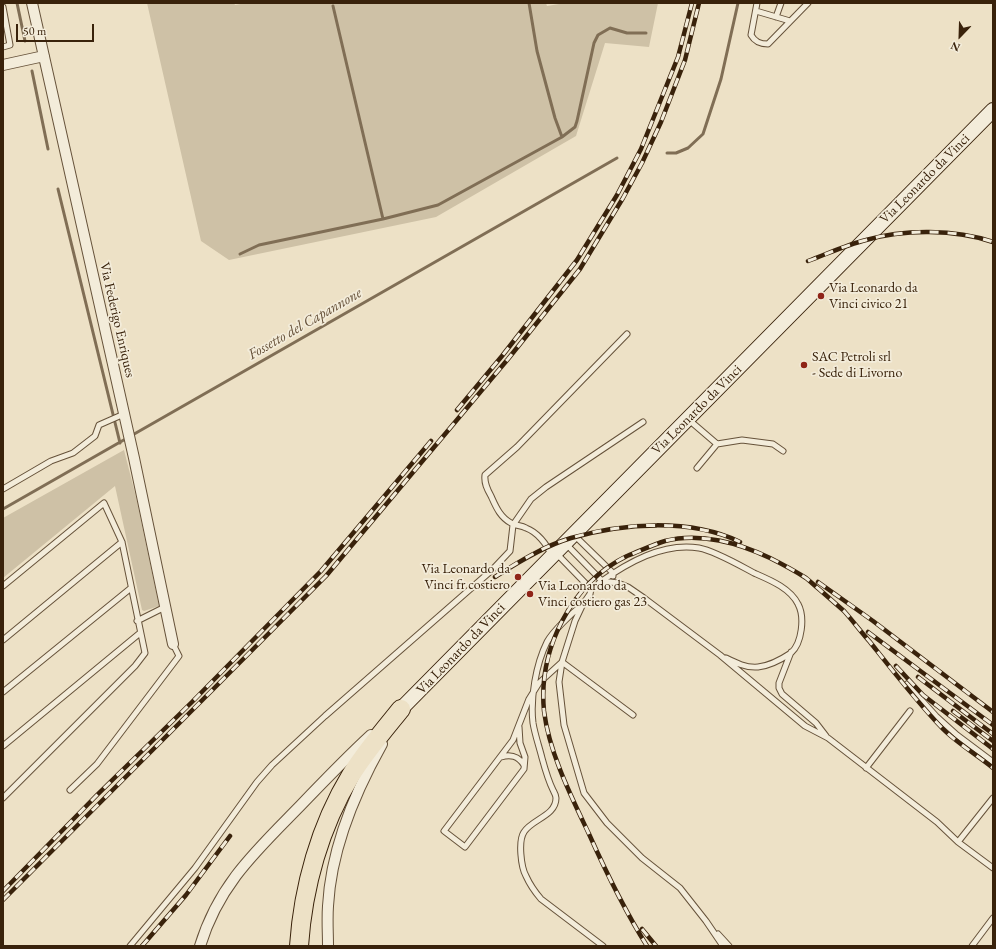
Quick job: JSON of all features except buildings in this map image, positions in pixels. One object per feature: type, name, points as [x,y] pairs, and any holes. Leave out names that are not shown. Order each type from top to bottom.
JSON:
[{"type":"highway","points":[[299,946],[301,923],[308,884],[321,841],[330,819],[351,776],[376,740],[402,709]]},
{"type":"main road","name":"Via Leonardo da Vinci","points":[[402,709],[993,110]]},
{"type":"street","name":"Via Federigo Enriques","points":[[32,3],[122,418],[134,458],[173,644]]},
{"type":"street","points":[[3,65],[44,56]]},
{"type":"street","name":"Via Leonardo da Vinci","points":[[200,946],[207,926],[220,899],[232,879],[248,860],[350,755],[402,709]]},
{"type":"street","name":"Via Leonardo da Vinci","points":[[328,946],[328,906],[330,886],[335,861],[346,822],[367,772],[402,709]]},
{"type":"lane","points":[[757,3],[751,35],[757,42],[763,44],[768,44],[808,3]]},
{"type":"lane","points":[[776,17],[781,3]]},
{"type":"lane","points":[[3,7],[10,45],[3,47]]},
{"type":"lane","points":[[756,11],[790,21]]},
{"type":"lane","points":[[613,573],[562,547],[548,547],[537,535],[525,527],[513,525],[499,513],[487,489],[485,481],[486,475],[517,447],[627,334]]},
{"type":"lane","points":[[3,489],[51,461],[73,453],[95,436],[99,425],[122,418]]},
{"type":"lane","points":[[688,419],[717,444]]},
{"type":"lane","points":[[130,946],[195,868],[257,782],[272,765],[325,716],[492,570],[510,551],[513,525],[531,499],[546,487],[642,422]]},
{"type":"lane","points":[[697,468],[717,444],[742,440],[773,444],[783,451]]},
{"type":"lane","points":[[3,586],[104,503],[122,542],[145,654],[135,666],[3,798]]},
{"type":"lane","points":[[3,640],[122,542]]},
{"type":"lane","points":[[562,547],[602,582],[618,583],[633,591],[720,655],[805,726],[828,738],[937,822],[958,842],[993,868]]},
{"type":"lane","points":[[562,547],[591,589]]},
{"type":"lane","points":[[723,946],[706,921],[680,888],[642,858],[607,823],[584,793],[564,725],[559,682],[562,662],[575,621],[583,604],[590,594],[591,589],[613,573],[643,557],[663,550],[681,547],[692,547],[707,550],[780,586],[791,595],[798,604],[802,615],[802,627],[779,683],[779,688],[782,694],[816,722],[828,738]]},
{"type":"lane","points":[[610,582],[613,578],[613,573]]},
{"type":"lane","points":[[3,692],[131,588]]},
{"type":"lane","points":[[583,604],[570,614],[547,642],[539,664],[532,706],[533,723],[549,782],[557,797],[555,806],[550,812],[530,826],[523,833],[520,845],[525,875],[541,899],[603,946]]},
{"type":"lane","points":[[137,621],[165,607]]},
{"type":"lane","points":[[3,746],[140,633]]},
{"type":"lane","points":[[70,790],[97,764],[179,656],[173,644]]},
{"type":"lane","points":[[720,655],[739,664],[758,667],[767,665],[791,652]]},
{"type":"lane","points":[[519,726],[520,743],[525,757],[524,769],[465,847],[444,831],[513,740],[529,699],[540,683],[562,662]]},
{"type":"lane","points":[[562,662],[633,715]]},
{"type":"lane","points":[[907,684],[936,716],[957,735],[993,762]]},
{"type":"lane","points":[[866,768],[910,712]]},
{"type":"lane","points":[[501,756],[513,756],[520,759],[524,765]]},
{"type":"lane","points":[[958,842],[993,798]]},
{"type":"lane","points":[[972,946],[993,918]]},
{"type":"lane","points":[[706,921],[729,946]]},
{"type":"shaded area","points":[[147,3],[234,3],[235,5],[246,3],[546,3],[547,6],[565,3],[658,3],[649,47],[605,43],[576,136],[436,217],[229,260],[201,241]]},
{"type":"shaded area","points":[[124,450],[136,497],[159,606],[144,611],[142,610],[115,486],[3,578],[3,518]]},
{"type":"waterway","points":[[17,3],[25,41]]},
{"type":"waterway","points":[[529,3],[537,51],[555,118],[562,137]]},
{"type":"waterway","points":[[667,153],[676,153],[688,148],[703,134],[721,79],[738,3]]},
{"type":"waterway","points":[[333,6],[383,219]]},
{"type":"waterway","points":[[240,254],[259,245],[383,219],[438,205],[562,137],[575,127],[594,43],[598,35],[610,28],[627,33],[646,33]]},
{"type":"waterway","points":[[32,71],[48,149]]},
{"type":"waterway","name":"Fossetto del Capannone","points":[[3,509],[617,158]]},
{"type":"waterway","points":[[58,189],[120,443]]},
{"type":"railway","points":[[457,410],[502,356],[577,260],[617,195],[641,149],[678,57],[692,3]]},
{"type":"railway","points":[[3,900],[326,576],[508,359],[580,269],[623,198],[642,163],[661,122],[685,60],[699,3]]},
{"type":"railway","points":[[808,261],[859,242],[881,236],[913,232],[946,233],[993,242]]},
{"type":"railway","points":[[3,891],[321,571],[431,441]]},
{"type":"railway","points":[[495,577],[522,560],[551,545],[571,538],[612,529],[634,526],[678,526],[721,534],[740,542]]},
{"type":"railway","points":[[647,946],[616,891],[568,789],[551,742],[544,711],[544,688],[547,665],[553,642],[562,621],[575,601],[590,583],[607,568],[627,556],[665,541],[705,538],[719,540],[745,548],[770,558],[797,573],[808,580],[844,611],[933,719],[943,729],[993,768]]},
{"type":"railway","points":[[818,582],[873,621],[993,712]]},
{"type":"railway","points":[[868,632],[993,725]]},
{"type":"railway","points":[[896,666],[923,695],[993,749]]},
{"type":"railway","points":[[918,677],[993,734]]},
{"type":"railway","points":[[953,711],[993,741]]},
{"type":"railway","points":[[142,946],[186,895],[230,836]]},
{"type":"railway","points":[[642,929],[656,946]]},
{"type":"place","name":"Via Leonardo da Vinci civico 21","points":[[821,296]]},
{"type":"place","name":"SAC Petroli srl - Sede di Livorno","points":[[804,365]]},
{"type":"place","name":"Via Leonardo da Vinci fr costiero","points":[[518,577]]},
{"type":"place","name":"Via Leonardo da Vinci costiero gas 23","points":[[530,594]]}]
